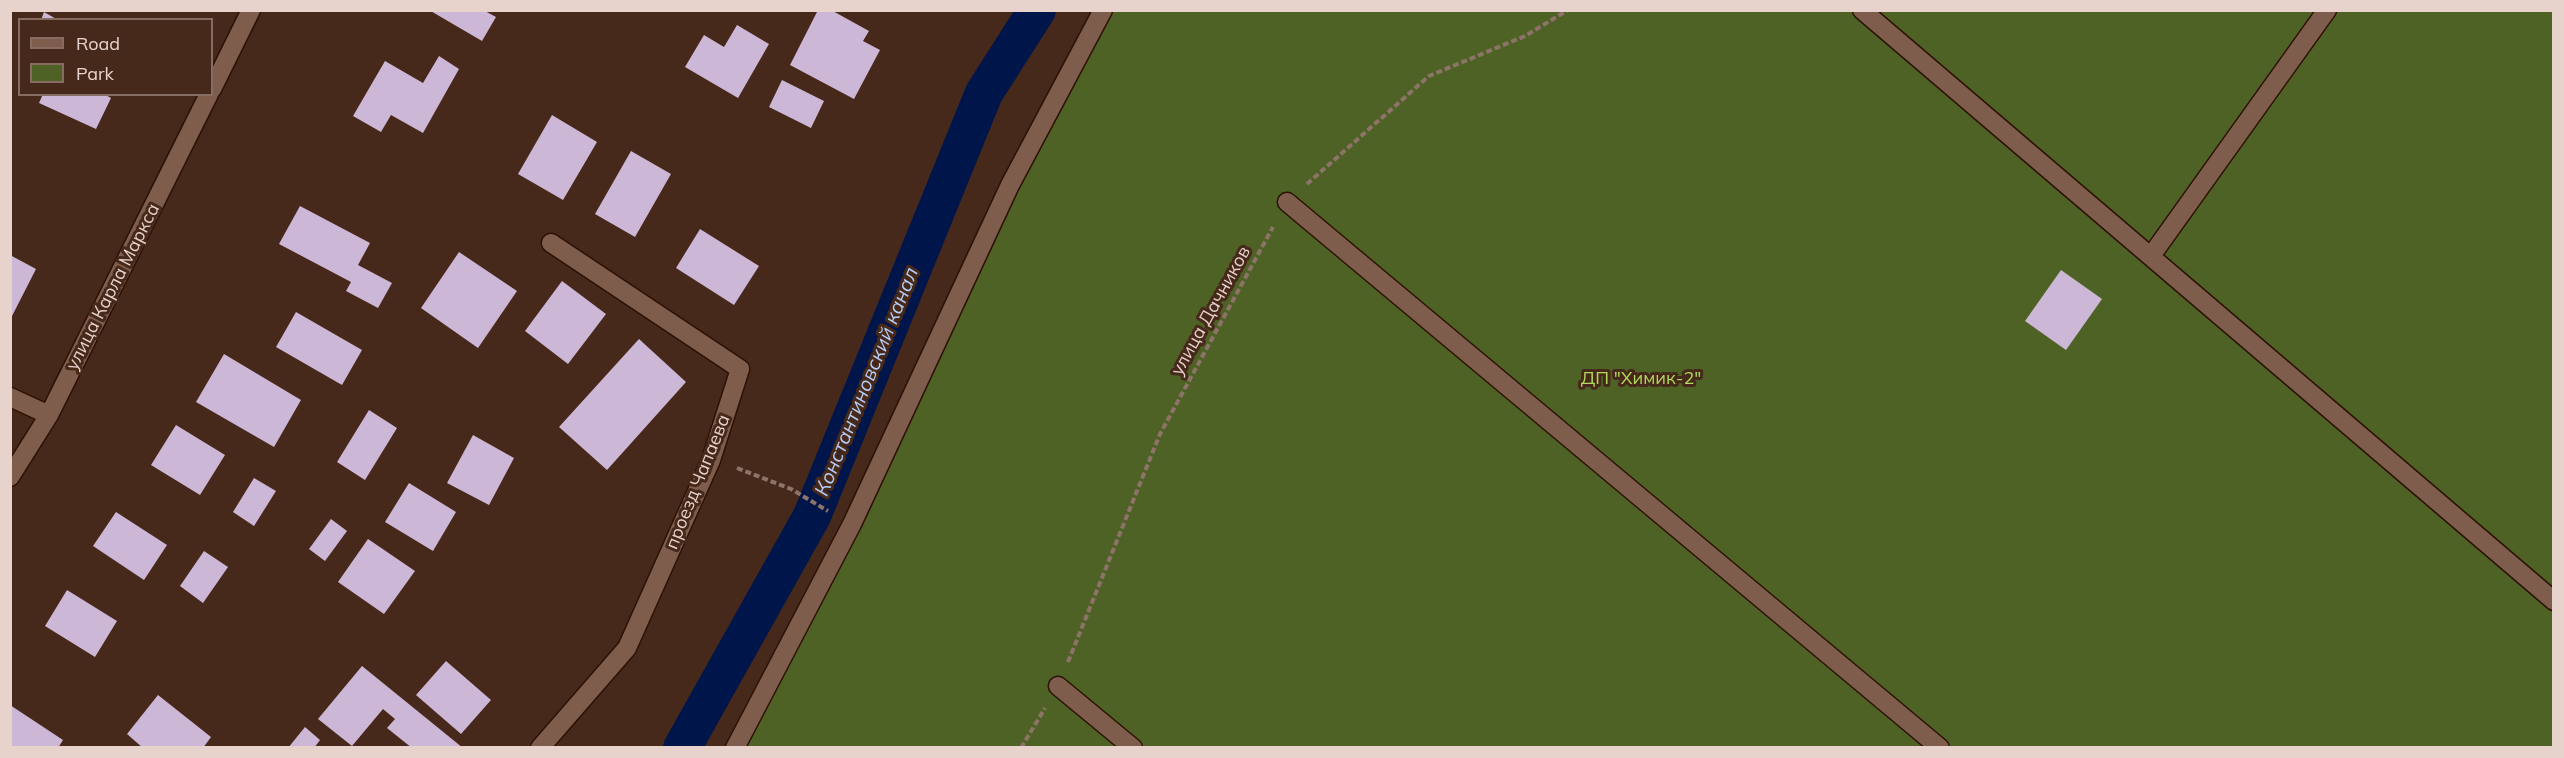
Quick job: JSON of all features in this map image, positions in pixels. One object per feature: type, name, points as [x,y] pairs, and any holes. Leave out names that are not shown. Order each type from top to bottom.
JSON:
[{"type":"street","points":[[213,87],[251,10]]},
{"type":"street","points":[[735,747],[852,524],[1010,185],[1103,10]]},
{"type":"street","points":[[1862,10],[2553,601]]},
{"type":"street","points":[[2151,255],[2327,10]]},
{"type":"street","name":"улица Карла Маркса","points":[[10,477],[49,415],[208,96]]},
{"type":"street","points":[[1287,202],[1940,747]]},
{"type":"street","name":"проезд Чапаева","points":[[540,747],[627,648],[711,460],[740,369],[551,243]]},
{"type":"street","points":[[10,397],[49,415]]},
{"type":"street","points":[[1059,686],[1133,747]]},
{"type":"path","name":"улица Дачников","points":[[1021,747],[1059,686],[1160,434],[1287,202],[1429,76],[1525,36],[1568,10]]},
{"type":"path","points":[[711,460],[792,489],[835,515]]},
{"type":"green space","name":"ДП \"Химик-2\"","points":[[1096,11],[2553,11],[2553,747],[728,748],[845,521]]},
{"type":"building","points":[[429,10],[483,10],[496,17],[482,41]]},
{"type":"building","points":[[818,10],[831,10],[869,31],[863,41],[880,50],[854,99],[790,65]]},
{"type":"building","points":[[44,12],[54,18],[42,18]]},
{"type":"building","points":[[737,25],[769,44],[738,98],[685,67],[704,35],[724,47]]},
{"type":"building","points":[[439,56],[459,69],[423,133],[391,115],[381,132],[353,116],[385,61],[423,83]]},
{"type":"building","points":[[782,80],[824,101],[811,128],[769,107]]},
{"type":"building","points":[[42,96],[108,96],[111,98],[96,129],[39,103]]},
{"type":"building","points":[[552,115],[597,142],[563,200],[518,174]]},
{"type":"building","points":[[631,151],[671,174],[635,237],[595,214]]},
{"type":"building","points":[[300,206],[370,243],[358,265],[392,283],[378,308],[346,291],[351,282],[279,244]]},
{"type":"building","points":[[700,229],[759,266],[734,305],[676,268]]},
{"type":"building","points":[[459,252],[517,291],[478,348],[421,308]]},
{"type":"building","points":[[10,255],[36,269],[10,320]]},
{"type":"building","points":[[2061,270],[2102,299],[2066,350],[2025,321]]},
{"type":"building","points":[[562,281],[606,314],[568,364],[525,331]]},
{"type":"building","points":[[296,312],[362,350],[342,385],[276,347]]},
{"type":"building","points":[[639,339],[686,382],[607,470],[559,427]]},
{"type":"building","points":[[224,354],[301,400],[274,447],[196,402]]},
{"type":"building","points":[[369,410],[397,428],[365,480],[337,462]]},
{"type":"building","points":[[176,425],[225,455],[200,495],[151,465]]},
{"type":"building","points":[[473,435],[514,458],[489,505],[447,483]]},
{"type":"building","points":[[254,478],[276,491],[254,526],[233,512]]},
{"type":"building","points":[[409,483],[456,512],[433,551],[385,522]]},
{"type":"building","points":[[116,512],[167,545],[144,580],[93,546]]},
{"type":"building","points":[[331,519],[347,531],[325,561],[309,549]]},
{"type":"building","points":[[368,539],[415,571],[384,614],[338,582]]},
{"type":"building","points":[[204,551],[228,567],[203,603],[180,586]]},
{"type":"building","points":[[67,590],[117,621],[95,657],[45,626]]},
{"type":"building","points":[[446,661],[491,700],[461,734],[416,695]]},
{"type":"building","points":[[362,666],[463,748],[412,748],[387,728],[395,719],[383,709],[352,746],[318,719]]},
{"type":"building","points":[[158,695],[211,737],[203,748],[143,748],[127,734]]},
{"type":"building","points":[[10,705],[63,740],[58,748],[10,748]]},
{"type":"building","points":[[305,727],[320,740],[314,748],[288,748]]},
{"type":"waterway","name":"Константиновский канал","points":[[682,748],[812,516],[984,93],[1037,10]]}]
